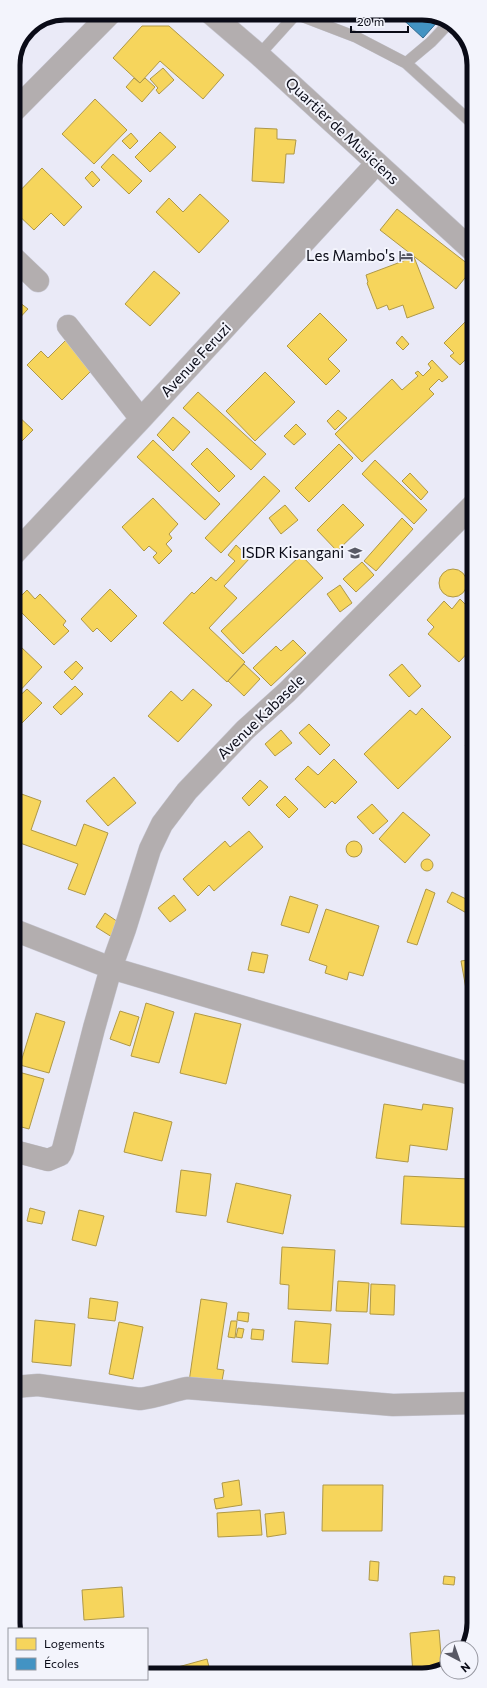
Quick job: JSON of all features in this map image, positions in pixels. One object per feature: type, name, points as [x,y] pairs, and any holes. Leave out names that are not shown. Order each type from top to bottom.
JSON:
[{"type":"street","points":[[20,105],[104,20]]},
{"type":"street","name":"Quartier de Musiciens","points":[[218,20],[259,55],[467,246]]},
{"type":"street","name":"Avenue Feruzi","points":[[20,548],[141,419],[377,163]]},
{"type":"street","points":[[20,264],[38,281]]},
{"type":"street","points":[[68,326],[141,419]]},
{"type":"street","name":"Avenue Kabasele","points":[[20,1153],[48,1160],[60,1155],[64,1149],[94,1028],[111,968],[150,849],[162,824],[187,791],[246,730],[287,692],[467,511]]},
{"type":"street","points":[[20,932],[111,968],[467,1073]]},
{"type":"street","points":[[20,1386],[38,1385],[140,1399],[156,1397],[170,1391],[187,1388],[393,1405],[467,1403]]},
{"type":"lane","points":[[259,55],[291,20]]},
{"type":"lane","points":[[312,20],[356,37],[406,63],[467,119]]},
{"type":"lane","points":[[406,63],[431,42],[445,27]]},
{"type":"building: Logements","points":[[142,26],[169,26],[224,75],[203,99],[160,61],[140,83],[113,58]]},
{"type":"building: Logements","points":[[163,68],[174,80],[159,94],[156,90],[158,88],[150,79]]},
{"type":"building: Logements","points":[[134,78],[140,83],[145,78],[155,87],[142,102],[126,87]]},
{"type":"building: Logements","points":[[95,99],[127,130],[94,164],[62,134]]},
{"type":"building: Logements","points":[[255,128],[277,129],[277,139],[296,140],[294,154],[286,154],[284,183],[252,181]]},
{"type":"building: Logements","points":[[160,132],[176,147],[150,172],[135,157]]},
{"type":"building: Logements","points":[[131,133],[138,141],[130,149],[122,141]]},
{"type":"building: Logements","points":[[113,154],[142,181],[129,194],[101,167]]},
{"type":"building: Logements","points":[[42,168],[82,207],[64,226],[51,213],[34,230],[20,217],[20,191]]},
{"type":"building: Logements","points":[[92,171],[100,180],[93,187],[85,178]]},
{"type":"building: Logements","points":[[200,194],[229,221],[199,253],[156,212],[169,198],[183,212]]},
{"type":"building: Logements","points":[[397,209],[467,263],[467,275],[456,289],[380,230]]},
{"type":"building: Logements","points":[[414,257],[434,308],[407,318],[403,305],[389,310],[387,305],[377,309],[367,283],[366,275]]},
{"type":"building: Logements","points":[[154,271],[180,293],[150,326],[125,304]]},
{"type":"building: Logements","points":[[20,303],[28,309],[20,318]]},
{"type":"building: Logements","points":[[320,313],[347,340],[328,359],[340,371],[326,385],[287,346]]},
{"type":"building: Logements","points":[[467,320],[467,358],[460,365],[450,356],[454,353],[444,343]]},
{"type":"building: Logements","points":[[402,336],[409,344],[403,350],[396,343]]},
{"type":"building: Logements","points":[[68,338],[96,366],[62,400],[27,365],[41,351],[48,358]]},
{"type":"building: Logements","points":[[432,360],[448,377],[442,382],[439,379],[429,389],[434,394],[362,462],[335,434],[392,379],[402,390],[418,376],[415,373],[418,371],[423,376],[431,368],[428,364]]},
{"type":"building: Logements","points":[[265,372],[295,402],[255,441],[226,411]]},
{"type":"building: Logements","points":[[198,392],[266,454],[251,470],[183,408]]},
{"type":"building: Logements","points":[[338,410],[347,418],[335,430],[327,421]]},
{"type":"building: Logements","points":[[173,417],[190,432],[173,451],[157,435]]},
{"type":"building: Logements","points":[[20,418],[33,430],[20,443]]},
{"type":"building: Logements","points":[[296,424],[306,434],[294,445],[284,436]]},
{"type":"building: Logements","points":[[153,440],[220,504],[205,520],[137,457]]},
{"type":"building: Logements","points":[[339,444],[353,458],[309,502],[295,488]]},
{"type":"building: Logements","points":[[207,448],[235,476],[219,492],[191,464]]},
{"type":"building: Logements","points":[[375,460],[427,510],[414,524],[362,474]]},
{"type":"building: Logements","points":[[410,473],[428,492],[421,500],[402,481]]},
{"type":"building: Logements","points":[[264,476],[280,491],[221,553],[205,538]]},
{"type":"building: Logements","points":[[153,498],[178,524],[169,534],[172,538],[166,544],[172,551],[159,564],[153,557],[157,553],[149,546],[144,551],[122,527]]},
{"type":"building: Logements","points":[[343,504],[364,525],[337,551],[317,530]]},
{"type":"building: Logements","points":[[285,505],[298,520],[281,534],[269,518]]},
{"type":"building: Logements","points":[[402,518],[413,529],[376,571],[364,561]]},
{"type":"building: Logements","points":[[236,545],[250,558],[224,586],[237,598],[209,628],[245,662],[227,682],[163,623],[192,592],[194,594],[211,577],[216,581],[235,561],[228,555]]},
{"type":"building: Logements","points":[[301,555],[323,578],[243,654],[221,631]]},
{"type":"building: Logements","points":[[362,562],[374,575],[356,592],[343,579]]},
{"type":"building: Logements","points":[[453,569],[463,573],[467,583],[463,593],[453,597],[443,593],[439,583],[443,573]]},
{"type":"building: Logements","points":[[340,585],[352,603],[340,612],[327,594]]},
{"type":"building: Logements","points":[[110,589],[137,616],[111,642],[97,628],[93,632],[81,619]]},
{"type":"building: Logements","points":[[27,590],[35,599],[40,594],[66,621],[63,625],[69,631],[54,645],[20,611],[20,597]]},
{"type":"building: Logements","points":[[460,599],[467,606],[467,653],[459,662],[428,634],[434,627],[427,620],[444,601],[452,609]]},
{"type":"building: Logements","points":[[293,640],[306,653],[271,686],[253,668],[276,646],[281,651]]},
{"type":"building: Logements","points":[[20,646],[42,667],[20,691]]},
{"type":"building: Logements","points":[[76,661],[83,668],[72,680],[64,672]]},
{"type":"building: Logements","points":[[244,664],[260,679],[244,696],[228,681]]},
{"type":"building: Logements","points":[[402,664],[421,686],[409,697],[389,675]]},
{"type":"building: Logements","points":[[75,686],[83,694],[61,715],[53,707]]},
{"type":"building: Logements","points":[[27,689],[42,703],[21,724],[20,723],[20,696]]},
{"type":"building: Logements","points":[[193,689],[212,705],[178,742],[148,716],[171,691],[182,701]]},
{"type":"building: Logements","points":[[422,708],[451,737],[398,789],[364,754],[410,710],[416,715]]},
{"type":"building: Logements","points":[[309,724],[330,745],[320,755],[299,733]]},
{"type":"building: Logements","points":[[281,730],[292,743],[275,756],[265,744]]},
{"type":"building: Logements","points":[[334,759],[357,782],[335,804],[332,801],[325,808],[295,779],[308,766],[318,775]]},
{"type":"building: Logements","points":[[114,777],[136,803],[108,826],[86,801]]},
{"type":"building: Logements","points":[[260,780],[268,787],[249,806],[242,798]]},
{"type":"building: Logements","points":[[20,793],[41,801],[31,830],[76,846],[84,824],[108,833],[85,895],[68,889],[78,864],[20,843]]},
{"type":"building: Logements","points":[[285,796],[298,809],[289,818],[276,805]]},
{"type":"building: Logements","points":[[372,804],[388,821],[373,834],[357,817]]},
{"type":"building: Logements","points":[[403,812],[430,835],[405,863],[379,839]]},
{"type":"building: Logements","points":[[249,831],[263,847],[214,891],[209,885],[198,896],[183,879],[225,841],[230,847]]},
{"type":"building: Logements","points":[[354,841],[360,843],[362,849],[360,855],[354,857],[348,855],[346,849],[348,843]]},
{"type":"building: Logements","points":[[425,859],[429,859],[433,865],[429,871],[425,871],[421,867],[421,863]]},
{"type":"building: Logements","points":[[426,889],[435,893],[417,945],[407,942]]},
{"type":"building: Logements","points":[[452,892],[467,900],[467,913],[447,902]]},
{"type":"building: Logements","points":[[174,895],[186,910],[170,922],[158,908]]},
{"type":"building: Logements","points":[[290,896],[318,905],[309,933],[281,925]]},
{"type":"building: Logements","points":[[326,909],[379,926],[363,976],[349,972],[347,980],[325,973],[327,966],[309,960]]},
{"type":"building: Logements","points":[[105,913],[121,924],[112,937],[96,927]]},
{"type":"building: Logements","points":[[252,952],[268,955],[264,973],[248,970]]},
{"type":"building: Logements","points":[[467,960],[467,994],[461,961]]},
{"type":"building: Logements","points":[[146,1003],[174,1012],[159,1063],[131,1056]]},
{"type":"building: Logements","points":[[120,1011],[139,1017],[130,1046],[110,1039]]},
{"type":"building: Logements","points":[[36,1013],[65,1022],[49,1073],[20,1065]]},
{"type":"building: Logements","points":[[195,1013],[241,1024],[226,1084],[180,1073]]},
{"type":"building: Logements","points":[[20,1072],[44,1079],[29,1129],[20,1127]]},
{"type":"building: Logements","points":[[384,1104],[422,1110],[423,1104],[453,1108],[447,1150],[410,1145],[408,1162],[376,1158]]},
{"type":"building: Logements","points":[[134,1112],[172,1122],[162,1161],[124,1152]]},
{"type":"building: Logements","points":[[181,1170],[211,1174],[206,1216],[176,1212]]},
{"type":"building: Logements","points":[[404,1176],[467,1179],[466,1227],[401,1224]]},
{"type":"building: Logements","points":[[236,1183],[291,1195],[283,1234],[227,1222]]},
{"type":"building: Logements","points":[[30,1208],[45,1212],[42,1224],[27,1221]]},
{"type":"building: Logements","points":[[79,1210],[104,1216],[96,1246],[72,1240]]},
{"type":"building: Logements","points":[[282,1247],[335,1250],[331,1311],[288,1309],[289,1285],[280,1284]]},
{"type":"building: Logements","points":[[338,1281],[369,1283],[367,1312],[336,1311]]},
{"type":"building: Logements","points":[[371,1284],[395,1285],[394,1315],[370,1314]]},
{"type":"building: Logements","points":[[90,1298],[118,1302],[115,1321],[88,1318]]},
{"type":"building: Logements","points":[[201,1299],[227,1303],[217,1369],[224,1370],[221,1386],[189,1382]]},
{"type":"building: Logements","points":[[238,1312],[249,1313],[248,1322],[237,1320]]},
{"type":"building: Logements","points":[[35,1320],[75,1324],[71,1366],[32,1362]]},
{"type":"building: Logements","points":[[231,1321],[237,1321],[235,1338],[228,1337]]},
{"type":"building: Logements","points":[[295,1321],[331,1324],[328,1364],[292,1362]]},
{"type":"building: Logements","points":[[119,1322],[143,1327],[133,1379],[109,1374]]},
{"type":"building: Logements","points":[[238,1328],[244,1329],[242,1338],[236,1337]]},
{"type":"building: Logements","points":[[252,1329],[264,1330],[263,1340],[251,1339]]},
{"type":"building: Logements","points":[[239,1480],[242,1505],[216,1509],[214,1499],[224,1497],[222,1483]]},
{"type":"building: Logements","points":[[323,1485],[383,1485],[382,1531],[322,1531]]},
{"type":"building: Logements","points":[[260,1510],[262,1535],[218,1537],[217,1513]]},
{"type":"building: Logements","points":[[284,1512],[286,1534],[267,1537],[265,1514]]},
{"type":"building: Logements","points":[[370,1561],[379,1562],[378,1581],[369,1580]]},
{"type":"building: Logements","points":[[444,1576],[455,1577],[454,1585],[443,1584]]},
{"type":"building: Logements","points":[[122,1587],[124,1617],[84,1620],[82,1590]]},
{"type":"building: Logements","points":[[439,1630],[439,1665],[413,1668],[410,1633]]},
{"type":"building: Logements","points":[[207,1659],[209,1668],[174,1668]]},
{"type":"building: Écoles","points":[[404,20],[425,20],[437,23],[423,38]]},
{"type":"place","name":"Les Mambo's","points":[[406,256]]},
{"type":"place","name":"ISDR Kisangani","points":[[355,553]]}]
